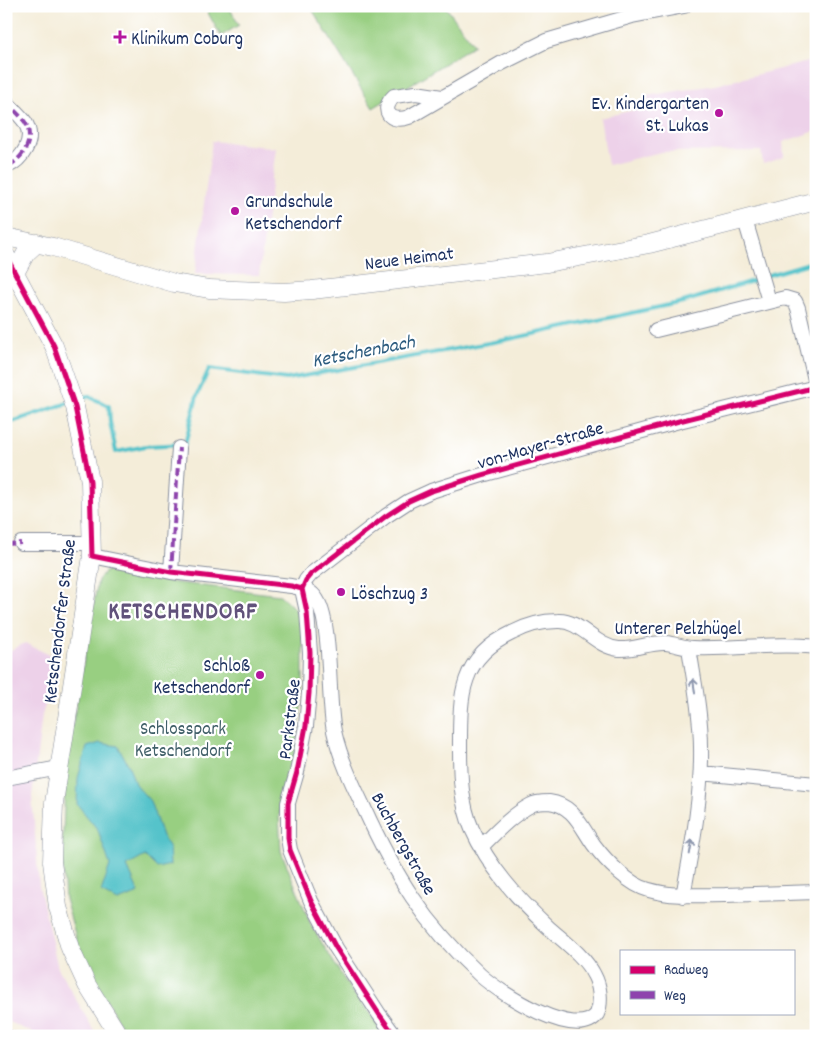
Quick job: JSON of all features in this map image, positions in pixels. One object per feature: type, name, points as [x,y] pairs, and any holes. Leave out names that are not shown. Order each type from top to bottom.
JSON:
[{"type":"street","points":[[442,96],[546,41],[632,16],[684,6]]},
{"type":"street","points":[[6,102],[24,121],[28,138],[27,149],[21,157],[6,168]]},
{"type":"street","name":"Neue Heimat","points":[[6,237],[37,243],[174,283],[209,289],[284,292],[547,263],[648,244],[816,201]]},
{"type":"street","points":[[745,220],[767,295]]},
{"type":"street","points":[[15,273],[26,253],[37,243]]},
{"type":"street","name":"Ketschendorfer Straße","points":[[6,256],[54,346],[73,401],[90,481],[91,549],[54,802],[52,862],[58,907],[70,948],[98,1005],[119,1036]]},
{"type":"street","name":"von-Mayer-Straße","points":[[302,589],[311,574],[386,516],[409,501],[431,491],[482,475],[680,421],[816,386],[795,301],[767,295],[656,330]]},
{"type":"street","points":[[171,572],[180,448]]},
{"type":"street","points":[[21,543],[91,549],[171,572],[291,586],[302,589]]},
{"type":"street","name":"Buchbergstraße","points":[[302,589],[315,596],[325,620],[330,705],[334,731],[341,755],[354,787],[395,872],[438,933],[488,982],[523,1010],[552,1028],[569,1033],[586,1032]]},
{"type":"street","name":"Parkstraße","points":[[302,589],[307,612],[310,653],[309,693],[306,726],[297,772],[288,802],[290,850],[311,901],[336,948],[395,1036]]},
{"type":"street","name":"Unterer Pelzhügel","points":[[586,1032],[596,1018],[601,999],[596,979],[591,969],[516,897],[496,871],[472,830],[465,807],[460,771],[461,702],[466,679],[480,653],[502,638],[519,630],[533,625],[558,621],[572,624],[601,644],[610,647],[632,649],[665,643],[689,648],[816,647]]},
{"type":"street","points":[[683,896],[695,826],[701,773],[700,726],[689,648]]},
{"type":"street","points":[[6,778],[59,768]]},
{"type":"street","points":[[701,773],[816,784]]},
{"type":"street","points":[[482,846],[508,820],[531,804],[554,803],[568,808],[576,817],[594,846],[625,877],[648,890],[683,896],[816,892]]},
{"type":"shaded area","name":"Ev. Kindergarten St. Lukas","points":[[816,60],[816,131],[783,142],[784,157],[763,164],[761,151],[661,152],[608,165],[600,118],[646,107],[646,96],[715,85]]},
{"type":"shaded area","name":"Grundschule Ketschendorf","points":[[212,141],[276,148],[259,275],[195,274]]},
{"type":"shaded area","points":[[25,643],[60,660],[42,715],[32,796],[39,886],[58,968],[97,1036],[41,1036],[6,1021],[6,653]]},
{"type":"green space","points":[[204,6],[234,6],[230,9],[239,25],[221,36]]},
{"type":"green space","points":[[310,6],[445,6],[474,45],[373,108]]},
{"type":"green space","name":"Schlosspark Ketschendorf","points":[[115,569],[162,581],[280,595],[295,609],[303,635],[303,692],[294,758],[279,816],[281,851],[311,925],[352,992],[389,1036],[130,1036],[118,1021],[95,980],[78,944],[65,899],[62,855],[66,763],[98,580],[106,571]]},
{"type":"water","points":[[100,743],[118,746],[129,766],[135,784],[150,801],[162,836],[169,846],[170,865],[157,868],[145,856],[127,866],[139,893],[118,901],[101,892],[110,865],[98,830],[77,804],[78,778],[87,747]]},
{"type":"waterway","name":"Ketschenbach","points":[[765,276],[816,261]]},
{"type":"waterway","name":"Ketschenbach","points":[[77,400],[88,396],[109,406],[116,452],[146,446],[185,444],[197,396],[209,369],[287,379],[505,340],[683,302],[759,279]]},
{"type":"waterway","name":"Ketschenbach","points":[[6,424],[68,403]]},
{"type":"railway","points":[[6,1031],[17,1036]]},
{"type":"marked path","points":[[6,102],[25,122],[29,136],[26,149],[17,160],[6,167]]},
{"type":"marked path","points":[[171,572],[179,448]]},
{"type":"marked path","points":[[6,544],[21,543]]},
{"type":"cycle path","points":[[6,256],[54,346],[75,407],[90,481],[92,556],[171,572],[291,586],[302,589]]},
{"type":"cycle path","points":[[395,1036],[336,948],[311,901],[290,850],[288,803],[297,772],[306,726],[309,693],[310,653],[307,612],[302,589],[306,580],[311,574],[386,516],[409,501],[431,491],[482,475],[679,421],[816,387]]},
{"type":"place","name":"Klinikum Coburg","points":[[120,37]]},
{"type":"place","name":"Ev. Kindergarten St. Lukas","points":[[719,113]]},
{"type":"place","name":"Grundschule Ketschendorf","points":[[235,211]]},
{"type":"place","name":"Löschzug 3","points":[[341,592]]},
{"type":"place","name":"Schloß Ketschendorf","points":[[260,675]]},
{"type":"district","name":"KETSCHENDORF","points":[[183,610]]}]
